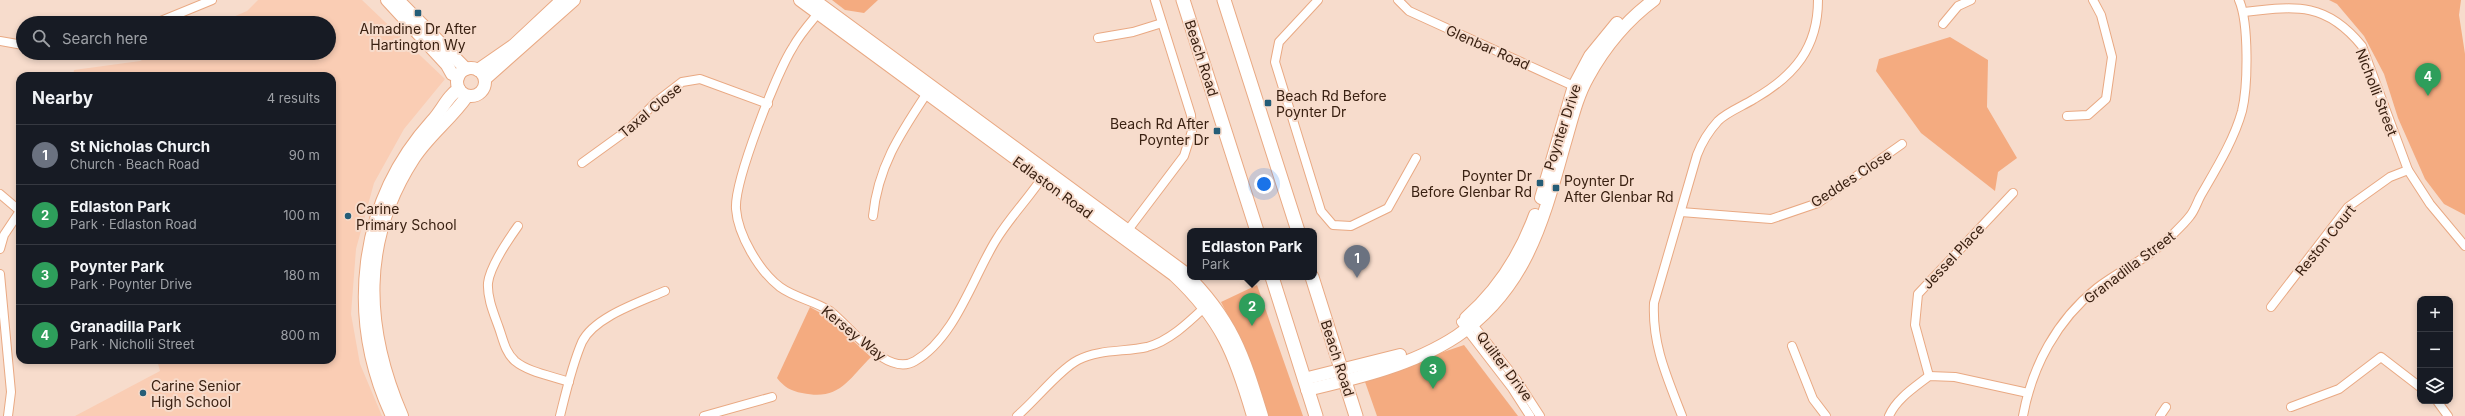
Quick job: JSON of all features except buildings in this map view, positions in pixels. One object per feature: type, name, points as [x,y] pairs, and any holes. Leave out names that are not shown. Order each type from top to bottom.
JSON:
[{"type":"main road","name":"Beach Road","points":[[1183,0],[1256,228]]},
{"type":"main road","points":[[1224,0],[1297,228]]},
{"type":"main road","points":[[1273,280],[1316,416]]},
{"type":"main road","name":"Beach Road","points":[[1313,280],[1356,416]]},
{"type":"street","points":[[173,16],[212,0]]},
{"type":"street","points":[[387,0],[447,65],[452,74],[469,80]]},
{"type":"street","points":[[398,0],[469,80]]},
{"type":"street","points":[[402,416],[384,370],[376,335],[373,282],[378,242],[392,201],[414,158],[469,80],[514,45],[562,0]]},
{"type":"street","points":[[392,416],[374,369],[365,324],[365,272],[367,252],[378,212],[397,169],[414,143],[444,108],[452,93],[574,0]]},
{"type":"street","name":"Edlaston Road","points":[[800,0],[818,7],[928,90],[1126,234],[1208,304],[1240,346],[1262,416]]},
{"type":"street","points":[[1126,234],[1184,156],[1192,131],[1191,115],[1155,0]]},
{"type":"street","points":[[1318,0],[1279,42],[1275,62],[1321,211],[1333,225],[1351,226],[1388,208],[1416,158]]},
{"type":"street","name":"Glenbar Road","points":[[1398,0],[1409,11],[1578,88]]},
{"type":"street","name":"Poynter Drive","points":[[1305,385],[1344,375],[1432,341],[1467,323],[1504,293],[1525,261],[1536,239],[1578,88],[1603,38],[1642,0]]},
{"type":"street","name":"Poynter Drive","points":[[1578,88],[1591,73],[1614,39],[1628,23],[1654,0]]},
{"type":"street","points":[[1682,416],[1663,368],[1653,327],[1654,303],[1704,138],[1719,120],[1771,90],[1798,66],[1810,42],[1818,19],[1818,0]]},
{"type":"street","points":[[1943,24],[1958,6],[1971,0]]},
{"type":"street","points":[[2067,116],[2088,115],[2106,99],[2112,57],[2101,15],[2093,0]]},
{"type":"street","name":"Granadilla Street","points":[[2023,416],[2028,393],[2039,360],[2071,314],[2098,288],[2152,253],[2191,216],[2221,159],[2242,111],[2246,74],[2244,12],[2239,0]]},
{"type":"street","name":"Kersey Way","points":[[818,7],[792,48],[768,104],[736,195],[739,225],[746,240],[762,268],[779,287],[830,311],[871,348],[894,365],[904,366],[916,361],[944,333],[973,288],[985,260],[1005,226],[1044,175]]},
{"type":"street","name":"Nicholli Street","points":[[2244,12],[2274,9],[2310,9],[2331,17],[2349,30],[2362,46],[2408,170],[2430,204],[2465,246]]},
{"type":"street","points":[[1098,38],[1133,32],[1162,23]]},
{"type":"street","points":[[0,41],[16,44]]},
{"type":"street","name":"Taxal Close","points":[[582,163],[629,129],[656,102],[682,82],[700,79],[768,104]]},
{"type":"street","points":[[873,216],[878,183],[888,159],[899,136],[928,90]]},
{"type":"street","name":"Geddes Close","points":[[1681,212],[1771,219],[1818,203],[1902,144]]},
{"type":"street","name":"Reston Court","points":[[2270,307],[2348,206],[2390,177],[2408,170]]},
{"type":"street","name":"Jessel Place","points":[[1929,376],[1915,325],[1918,294],[2014,192]]},
{"type":"street","points":[[0,194],[16,208]]},
{"type":"street","points":[[0,250],[4,235],[16,217]]},
{"type":"street","points":[[518,226],[506,243],[488,282],[490,300],[503,342],[509,354],[523,367],[569,382]]},
{"type":"street","points":[[0,274],[11,392],[8,416]]},
{"type":"street","points":[[560,416],[569,382],[583,342],[591,331],[609,317],[665,291]]},
{"type":"street","points":[[1017,416],[1034,403],[1070,364],[1091,355],[1147,347],[1160,342],[1208,304]]},
{"type":"street","name":"Edlaston Road","points":[[1208,304],[1230,345],[1253,416]]},
{"type":"street","name":"Quilter Drive","points":[[1467,323],[1530,416]]},
{"type":"street","name":"Quilter Drive","points":[[1467,323],[1516,379],[1540,416]]},
{"type":"street","points":[[1792,346],[1813,399],[1826,416]]},
{"type":"street","points":[[2291,407],[2339,389],[2381,357],[2417,385]]},
{"type":"street","points":[[1889,416],[1892,410],[1907,394],[1929,376],[1955,378],[2028,393]]},
{"type":"street","points":[[704,416],[772,397]]},
{"type":"street","points":[[2439,404],[2448,416]]},
{"type":"street","points":[[2160,416],[2166,407]]},
{"type":"shaded area","name":"Carine Primary School","points":[[258,0],[362,0],[445,79],[404,129],[374,183],[356,249],[351,314],[360,364],[382,416],[75,416],[160,371],[158,364],[336,364],[336,72],[74,72],[74,70],[142,60],[336,60],[336,16],[235,16],[247,11]]},
{"type":"shaded area","points":[[832,0],[878,0],[864,13],[845,10]]},
{"type":"shaded area","points":[[2329,0],[2461,0],[2459,15],[2465,54],[2465,215],[2444,204],[2425,179],[2398,118],[2384,74],[2364,36],[2337,4]]},
{"type":"shaded area","points":[[1950,37],[1988,60],[1987,107],[2017,158],[1998,172],[1995,191],[1921,133],[1876,71],[1879,59]]},
{"type":"shaded area","points":[[1257,285],[1303,416],[1266,416],[1246,351],[1221,302]]},
{"type":"shaded area","points":[[810,307],[824,315],[871,357],[841,387],[825,394],[815,395],[794,391],[782,384],[777,378]]},
{"type":"shaded area","points":[[1464,345],[1518,416],[1377,416],[1364,379]]},
{"type":"place","name":"Almadine Dr After Hartington Wy","points":[[418,13]]},
{"type":"place","name":"Granadilla Park","points":[[2428,96]]},
{"type":"place","name":"Beach Rd Before Poynter Dr","points":[[1268,103]]},
{"type":"place","name":"Beach Rd After Poynter Dr","points":[[1217,131]]},
{"type":"place","name":"Poynter Dr Before Glenbar Rd","points":[[1540,183]]},
{"type":"place","name":"Poynter Dr After Glenbar Rd","points":[[1556,188]]},
{"type":"place","name":"Carine Primary School","points":[[348,216]]},
{"type":"place","name":"St Nicholas Church","points":[[1357,278]]},
{"type":"place","name":"Edlaston Park","points":[[1252,326]]},
{"type":"place","name":"Poynter Park","points":[[1433,389]]},
{"type":"place","name":"Carine Senior High School","points":[[143,393]]}]
